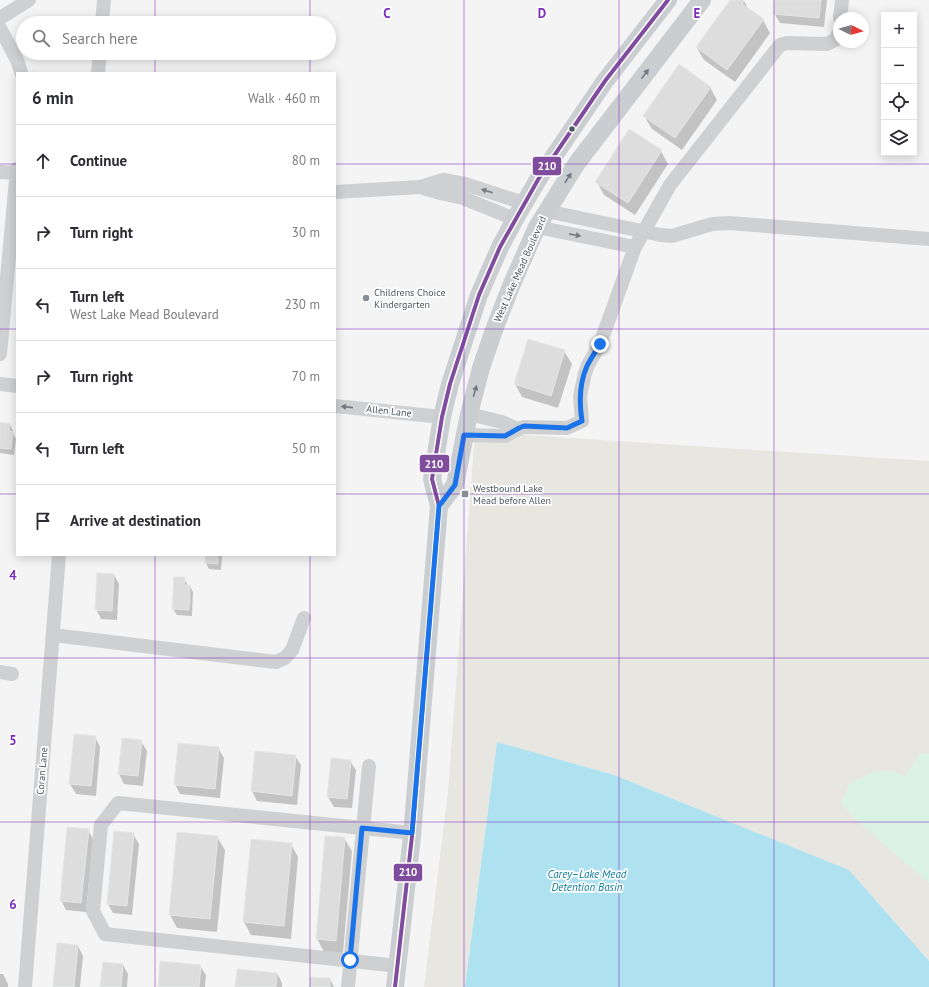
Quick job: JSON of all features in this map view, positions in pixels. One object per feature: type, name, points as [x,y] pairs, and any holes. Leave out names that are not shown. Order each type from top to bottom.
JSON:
[{"type":"main road","points":[[395,987],[412,833],[439,506],[432,479],[442,417],[450,384],[479,295],[500,247],[524,203],[604,81],[668,0]]},
{"type":"main road","name":"West Lake Mead Boulevard","points":[[439,506],[455,485],[468,414],[494,330],[510,286],[537,227],[546,211],[586,152],[702,0]]},
{"type":"main road","points":[[524,203],[546,211]]},
{"type":"main road","points":[[515,219],[537,227]]},
{"type":"street","points":[[0,18],[29,0]]},
{"type":"street","points":[[103,16],[104,0]]},
{"type":"street","points":[[841,12],[842,0]]},
{"type":"street","points":[[0,28],[16,58]]},
{"type":"street","points":[[464,435],[505,436],[524,426],[567,428],[582,421],[580,396],[588,364],[600,344],[635,247],[670,185],[780,45],[787,43],[827,44],[833,41]]},
{"type":"street","points":[[17,60],[21,72]]},
{"type":"street","points":[[98,72],[99,60]]},
{"type":"street","points":[[0,172],[16,173]]},
{"type":"street","points":[[336,192],[420,187],[443,180],[465,184],[524,203]]},
{"type":"street","points":[[420,187],[440,194],[463,198],[515,219]]},
{"type":"street","points":[[0,354],[2,306],[13,250],[16,192]]},
{"type":"street","points":[[546,211],[644,232],[672,236],[712,224],[729,222],[929,239]]},
{"type":"street","points":[[537,227],[635,247]]},
{"type":"street","points":[[0,384],[16,386]]},
{"type":"street","name":"Allen Lane","points":[[336,406],[442,417]]},
{"type":"street","points":[[468,414],[502,422],[517,429]]},
{"type":"street","name":"Coran Lane","points":[[25,987],[60,556]]},
{"type":"street","points":[[53,635],[276,662],[285,658],[292,650],[304,618]]},
{"type":"street","points":[[348,987],[369,766]]},
{"type":"street","points":[[398,966],[105,934],[93,911],[99,840],[101,825],[118,803],[412,833]]},
{"type":"green space","points":[[929,753],[929,883],[853,817],[841,803],[850,783],[873,772],[893,771],[904,777],[920,754]]},
{"type":"sand","points":[[475,432],[929,461],[929,753],[920,754],[904,777],[893,771],[873,772],[850,783],[841,803],[853,817],[929,883],[929,961],[849,870],[614,775],[497,742],[465,987],[424,987],[448,791]]},
{"type":"water","name":"Carey–Lake Mead Detention Basin","points":[[497,742],[614,775],[849,870],[929,961],[929,987],[465,987]]},
{"type":"building","points":[[730,0],[744,0],[742,4],[764,19],[727,70],[696,47]]},
{"type":"building","points":[[774,0],[821,0],[819,18],[773,14]]},
{"type":"building","points":[[679,64],[711,87],[675,138],[643,116]]},
{"type":"building","points":[[629,129],[662,150],[628,203],[595,182]]},
{"type":"building","points":[[528,339],[565,350],[551,396],[514,384]]},
{"type":"building","points":[[0,422],[10,424],[9,431],[13,432],[11,449],[0,448]]},
{"type":"building","points":[[205,556],[218,556],[218,564],[205,563]]},
{"type":"building","points":[[97,573],[114,574],[112,611],[95,610]]},
{"type":"building","points":[[174,577],[185,577],[184,585],[190,585],[189,610],[172,609]]},
{"type":"building","points":[[74,734],[96,736],[91,786],[69,784]]},
{"type":"building","points":[[122,738],[142,740],[138,776],[118,774]]},
{"type":"building","points":[[178,743],[219,747],[215,789],[174,785]]},
{"type":"building","points":[[255,751],[296,755],[292,796],[251,791]]},
{"type":"building","points":[[331,758],[351,760],[347,799],[327,797]]},
{"type":"building","points":[[67,827],[89,829],[81,903],[60,901]]},
{"type":"building","points":[[114,831],[134,833],[127,906],[107,904]]},
{"type":"building","points":[[177,832],[218,836],[210,919],[169,915]]},
{"type":"building","points":[[325,836],[345,837],[336,941],[316,939]]},
{"type":"building","points":[[251,839],[292,843],[284,926],[243,922]]},
{"type":"building","points":[[57,943],[78,945],[74,987],[53,987]]},
{"type":"building","points":[[160,961],[201,965],[199,987],[158,987]]},
{"type":"building","points":[[103,962],[123,964],[121,987],[100,987]]},
{"type":"building","points":[[237,969],[277,973],[276,987],[235,987]]},
{"type":"building","points":[[310,977],[330,978],[330,987],[309,987]]},
{"type":"transit line","name":"210","points":[[395,987],[412,836],[439,506],[432,479],[442,417],[450,384],[479,295],[500,247],[539,178],[605,81],[668,0]]},
{"type":"place","name":"Childrens Choice Kindergarten","points":[[366,298]]},
{"type":"place","name":"Westbound Lake Mead before Allen","points":[[465,494]]},
{"type":"route","points":[[350,960],[362,828],[412,833],[439,506],[455,485],[464,435],[505,436],[524,426],[567,428],[582,421],[580,389],[588,364],[600,344]]}]
